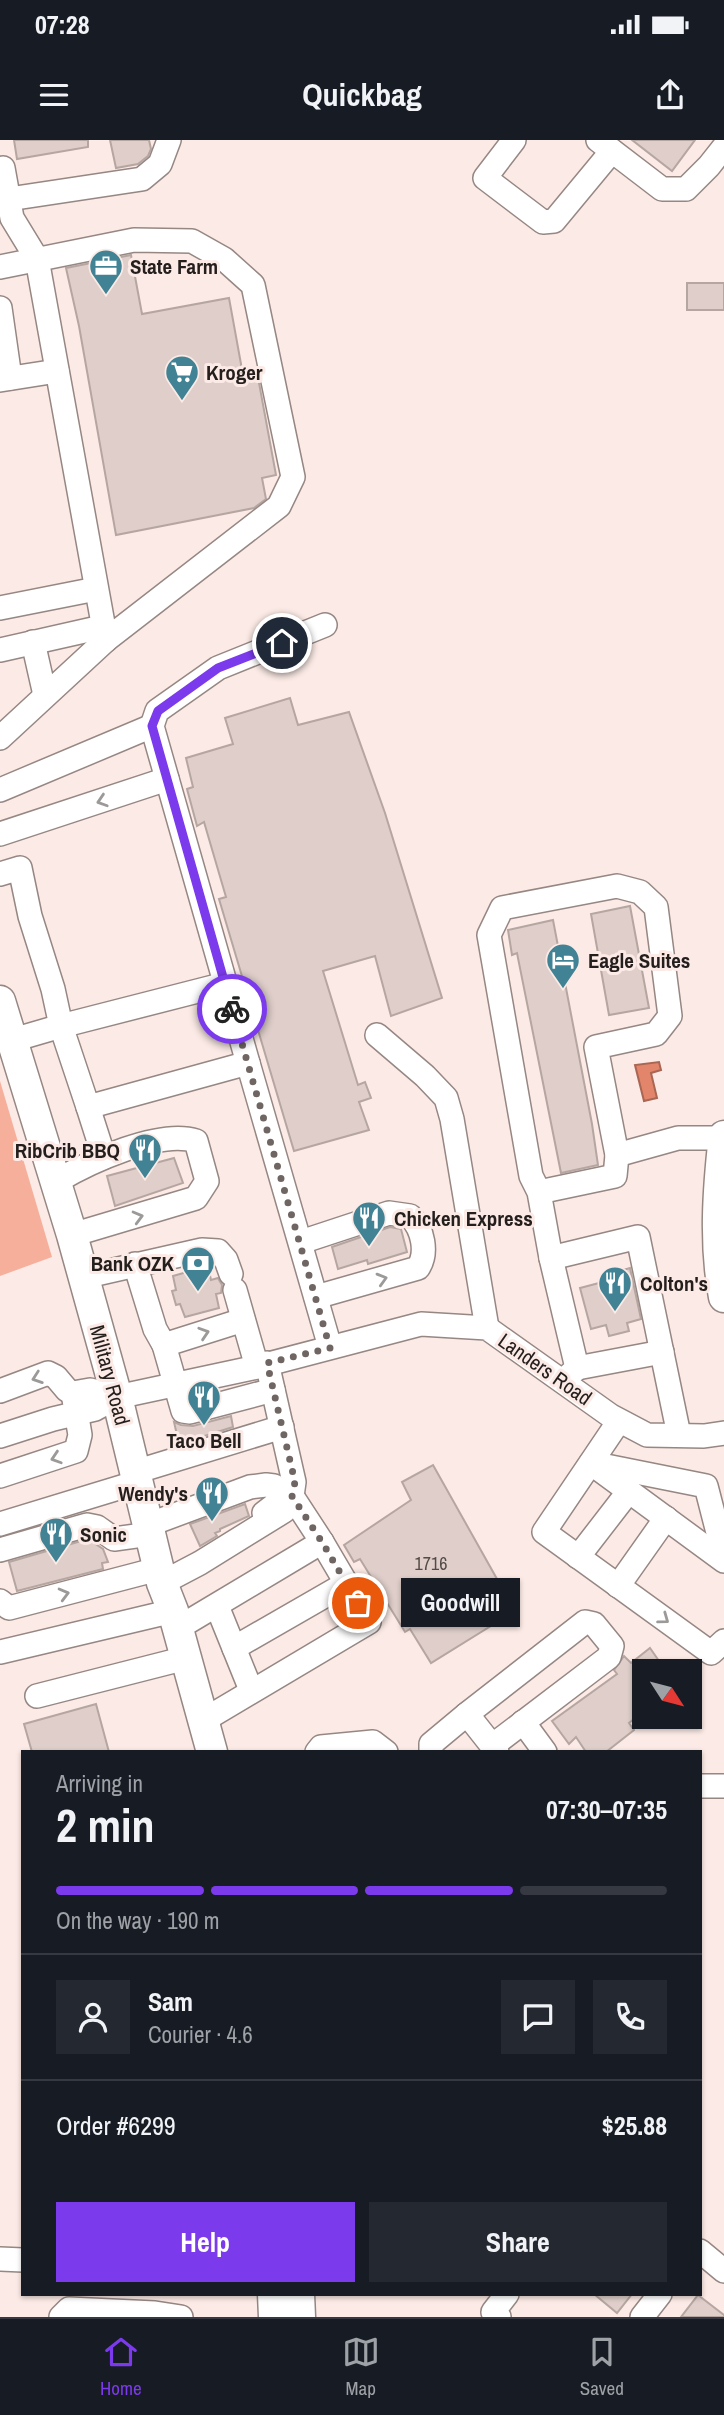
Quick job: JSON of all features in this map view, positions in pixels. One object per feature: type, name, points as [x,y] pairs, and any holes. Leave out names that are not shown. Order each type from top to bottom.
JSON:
[{"type":"main road","name":"Military Road","points":[[0,1001],[57,1181],[117,1398],[160,1576],[176,1620],[212,1750]]},
{"type":"main road","points":[[724,1137],[717,1213],[724,1297]]},
{"type":"main road","points":[[273,2296],[274,2317]]},
{"type":"main road","points":[[299,2296],[300,2317]]},
{"type":"street","points":[[9,199],[142,179],[160,164],[169,140]]},
{"type":"street","points":[[514,140],[485,178],[543,222],[554,220],[596,143],[662,189],[686,189],[724,147]]},
{"type":"street","points":[[1,162],[12,218],[37,259],[104,634]]},
{"type":"street","points":[[0,267],[134,240],[192,241],[225,259],[253,285],[293,477],[279,506],[104,634],[0,738]]},
{"type":"street","points":[[0,308],[5,379],[57,371]]},
{"type":"street","points":[[0,607],[96,589]]},
{"type":"street","points":[[325,625],[218,668],[158,711],[152,726],[330,1348]]},
{"type":"street","points":[[0,650],[104,634]]},
{"type":"street","points":[[0,657],[34,646]]},
{"type":"street","points":[[34,646],[45,695]]},
{"type":"street","points":[[0,790],[152,726]]},
{"type":"street","points":[[104,1157],[61,1026],[53,989],[30,916],[10,871],[4,833],[167,779]]},
{"type":"street","points":[[539,1192],[615,1176],[617,1155],[596,1047],[656,1034],[670,1017],[656,907],[640,892],[617,886],[502,908],[489,935],[531,1177],[539,1192],[570,1374],[662,1352]]},
{"type":"street","points":[[13,1040],[225,984]]},
{"type":"street","points":[[377,1035],[446,1098],[452,1119],[487,1328]]},
{"type":"street","points":[[88,1107],[248,1063]]},
{"type":"street","points":[[617,1155],[678,1138],[724,1137]]},
{"type":"street","points":[[57,1181],[104,1157],[155,1142],[175,1138],[197,1141],[207,1181],[196,1198],[187,1203],[72,1235]]},
{"type":"street","points":[[301,1241],[389,1213],[410,1216],[419,1230],[424,1261],[418,1268],[316,1297]]},
{"type":"street","points":[[551,1258],[638,1237],[678,1435]]},
{"type":"street","points":[[0,1601],[9,1608],[160,1576],[241,1538],[284,1511],[292,1496],[295,1482],[273,1390],[243,1320],[226,1260],[218,1251],[202,1250],[83,1277]]},
{"type":"street","points":[[135,1264],[155,1329],[164,1345],[183,1411],[190,1412],[273,1390]]},
{"type":"street","points":[[164,1345],[243,1320]]},
{"type":"street","name":"Landers Road","points":[[117,1398],[262,1365],[421,1324],[487,1328],[570,1374],[620,1421],[647,1434],[705,1436],[724,1433]]},
{"type":"street","points":[[0,1391],[48,1373],[56,1377],[74,1403],[80,1435],[76,1451],[0,1476]]},
{"type":"street","points":[[0,1436],[74,1403],[90,1390],[117,1398]]},
{"type":"street","points":[[620,1421],[544,1532],[618,1586],[717,1647]]},
{"type":"street","points":[[0,1524],[282,1427]]},
{"type":"street","points":[[0,1550],[87,1525],[97,1527],[114,1539],[290,1461]]},
{"type":"street","points":[[591,1463],[724,1558]]},
{"type":"street","points":[[591,1463],[706,1486],[724,1558]]},
{"type":"street","points":[[148,1525],[250,1488],[274,1486],[279,1495],[277,1503],[251,1523],[241,1538]]},
{"type":"street","points":[[579,1557],[629,1491]]},
{"type":"street","points":[[204,1720],[369,1622],[292,1496]]},
{"type":"street","points":[[618,1586],[666,1518]]},
{"type":"street","points":[[0,1652],[176,1620],[217,1606],[322,1542]]},
{"type":"street","points":[[234,1648],[346,1583]]},
{"type":"street","points":[[217,1606],[251,1690]]},
{"type":"street","points":[[431,1750],[431,1744],[467,1714],[585,1622],[594,1624],[612,1646],[609,1657],[523,1722],[495,1749],[467,1714]]},
{"type":"street","points":[[37,1696],[186,1658]]},
{"type":"street","points":[[523,1722],[544,1750]]},
{"type":"street","points":[[319,1750],[321,1747],[373,1742],[383,1750]]},
{"type":"street","points":[[702,1786],[724,1786]]},
{"type":"street","points":[[702,2253],[724,2271]]},
{"type":"street","points":[[0,2259],[21,2260]]},
{"type":"street","points":[[499,2317],[492,2312],[505,2296]]},
{"type":"street","points":[[642,2317],[658,2296]]},
{"type":"street","points":[[61,2317],[69,2309],[155,2313],[181,2317]]},
{"type":"shaded area","points":[[659,1062],[661,1070],[651,1073],[657,1098],[644,1101],[635,1065]]},
{"type":"shaded area","points":[[0,1081],[52,1257],[0,1276]]},
{"type":"building","points":[[14,140],[88,140],[88,147],[17,159]]},
{"type":"building","points":[[110,140],[149,140],[151,149],[148,156],[138,164],[116,168]]},
{"type":"building","points":[[632,140],[695,140],[672,171]]},
{"type":"building","name":"Kroger","points":[[131,255],[142,314],[229,298],[243,375],[257,372],[276,475],[262,478],[266,499],[254,508],[116,535],[79,326],[66,268]]},
{"type":"building","points":[[687,283],[724,283],[724,310],[687,310]]},
{"type":"building","points":[[290,698],[298,725],[349,712],[385,813],[442,998],[391,1016],[375,956],[323,971],[358,1085],[365,1082],[371,1098],[359,1102],[369,1130],[294,1151],[219,899],[226,897],[204,822],[197,826],[187,789],[193,787],[186,758],[233,744],[225,718]]},
{"type":"building","points":[[630,906],[649,1008],[609,1015],[591,914]]},
{"type":"building","points":[[553,920],[598,1165],[561,1173],[517,953],[512,955],[508,930]]},
{"type":"building","name":"RibCrib BBQ","points":[[174,1158],[183,1183],[115,1206],[107,1176]]},
{"type":"building","name":"Chicken Express","points":[[390,1227],[401,1229],[407,1252],[368,1264],[367,1260],[338,1269],[332,1247]]},
{"type":"building","name":"Bank OZK","points":[[208,1266],[211,1280],[218,1278],[222,1285],[221,1293],[216,1294],[219,1308],[185,1317],[180,1304],[176,1305],[172,1291],[176,1290],[173,1276]]},
{"type":"building","points":[[630,1268],[641,1319],[627,1323],[629,1331],[609,1336],[606,1325],[591,1329],[580,1288],[618,1278],[616,1272]]},
{"type":"building","points":[[231,1416],[233,1427],[179,1444],[174,1422],[193,1426]]},
{"type":"building","points":[[433,1465],[515,1611],[431,1663],[410,1629],[405,1632],[360,1559],[354,1562],[344,1545],[411,1500],[402,1482]]},
{"type":"building","points":[[245,1504],[249,1516],[220,1529],[215,1533],[217,1536],[200,1546],[190,1524]]},
{"type":"building","name":"Sonic","points":[[88,1539],[103,1549],[108,1562],[102,1563],[103,1569],[17,1591],[9,1562]]},
{"type":"building","points":[[650,1648],[658,1659],[636,1659]]},
{"type":"building","points":[[624,1656],[632,1662],[632,1721],[629,1723],[634,1730],[609,1750],[585,1750],[576,1737],[569,1744],[552,1721],[617,1674],[614,1670]]},
{"type":"building","points":[[96,1704],[108,1750],[31,1750],[24,1724]]},
{"type":"building","points":[[596,2296],[630,2296],[617,2313]]},
{"type":"building","points":[[697,2296],[724,2315],[724,2317],[681,2317]]},
{"type":"way so far","points":[[232,1009],[330,1348],[267,1363],[295,1482],[292,1496],[358,1603]]},
{"type":"place","name":"State Farm","points":[[106,296]]},
{"type":"place","name":"Kroger","points":[[182,402]]},
{"type":"place","name":"Eagle Suites","points":[[563,990]]},
{"type":"place","name":"RibCrib BBQ","points":[[145,1180]]},
{"type":"place","name":"Chicken Express","points":[[369,1248]]},
{"type":"place","name":"Bank OZK","points":[[198,1293]]},
{"type":"place","name":"Colton's","points":[[615,1313]]},
{"type":"place","name":"Taco Bell","points":[[204,1427]]},
{"type":"place","name":"Wendy's","points":[[212,1523]]},
{"type":"place","name":"Sonic","points":[[56,1564]]},
{"type":"place","name":"Goodwill","points":[[358,1603]]},
{"type":"route","points":[[232,1009],[152,726],[158,711],[218,668],[282,643]]}]
